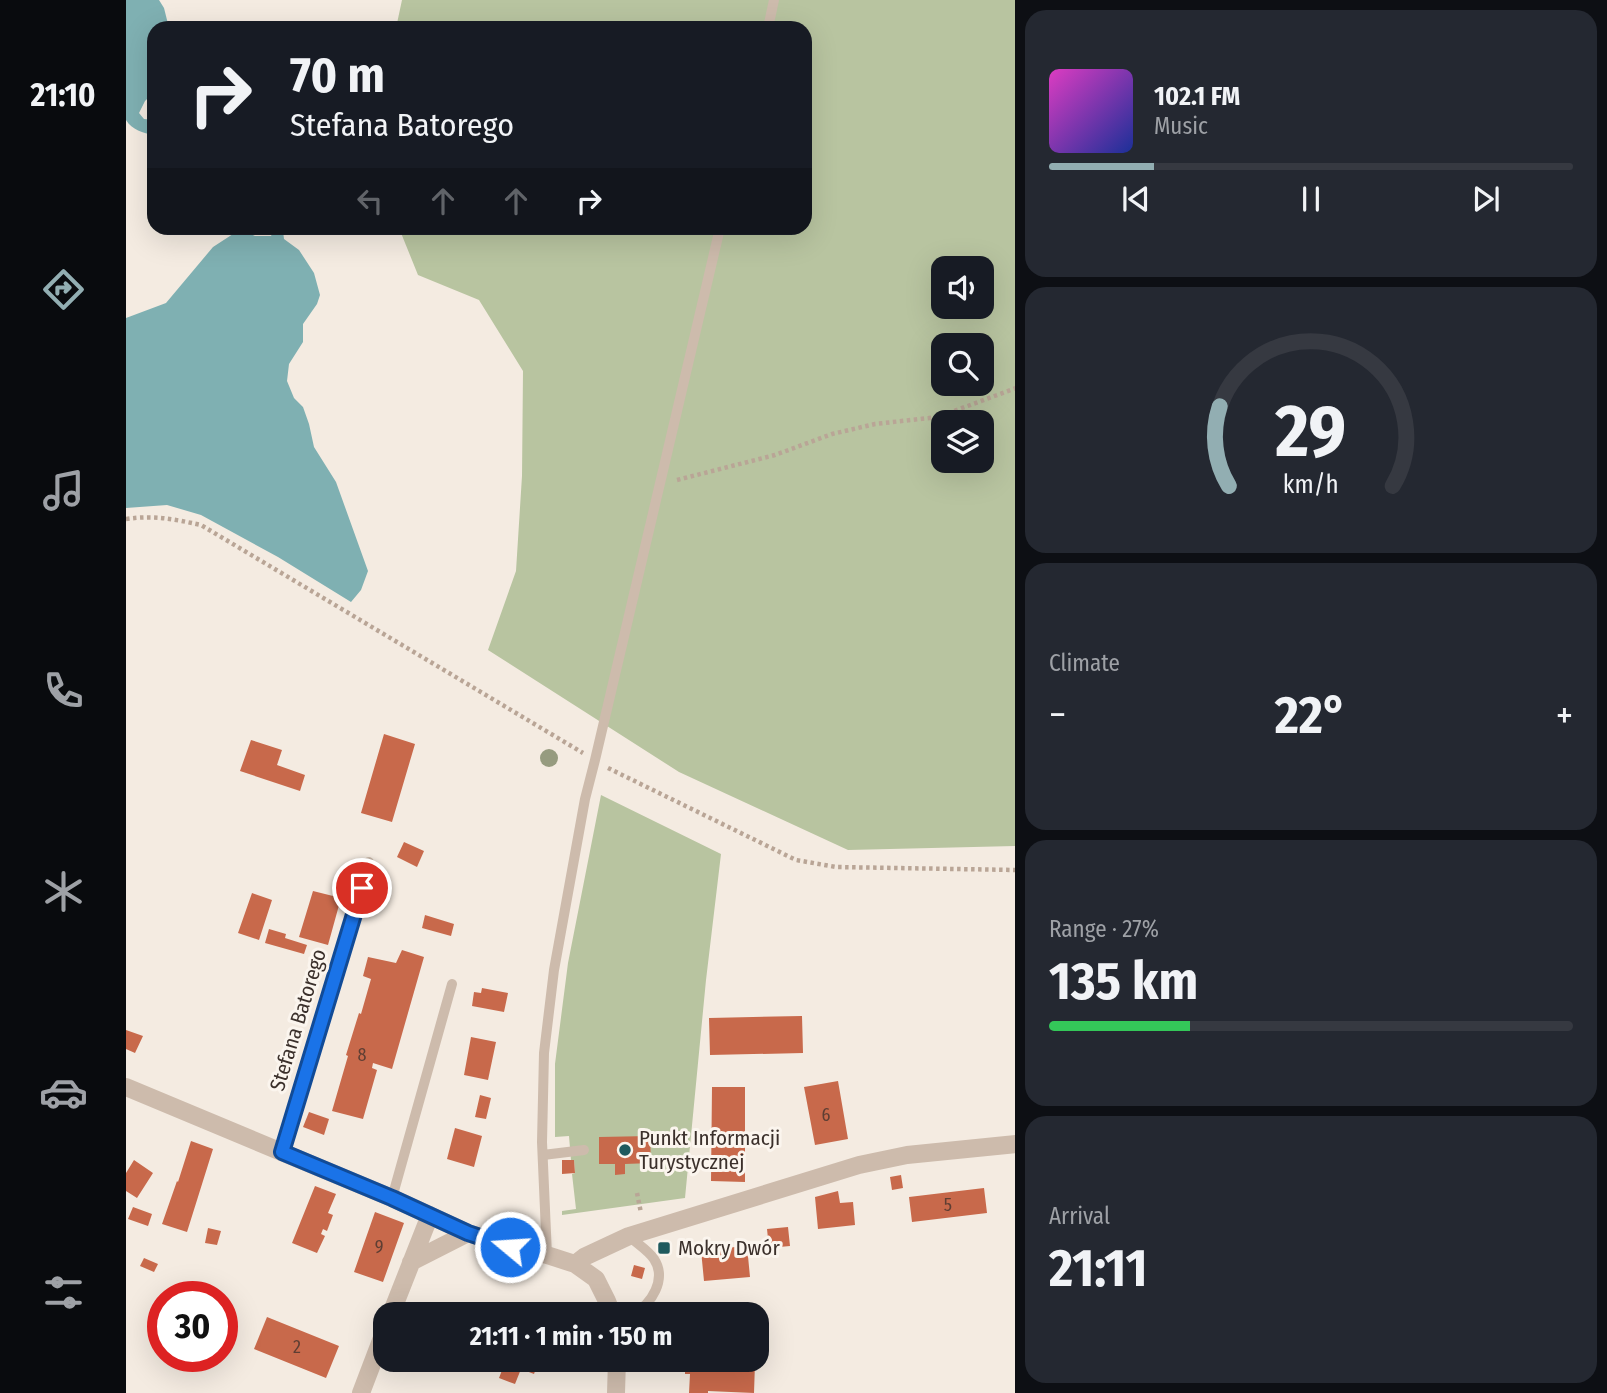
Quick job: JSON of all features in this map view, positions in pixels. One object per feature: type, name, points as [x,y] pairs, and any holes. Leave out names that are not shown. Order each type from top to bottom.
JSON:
[{"type":"street","points":[[126,1087],[392,1198],[468,1233],[575,1264],[596,1279],[607,1302]]},
{"type":"street","points":[[575,1264],[629,1236],[859,1165],[906,1155],[1015,1144]]},
{"type":"street","points":[[396,1302],[430,1215]]},
{"type":"street","points":[[411,1262],[468,1233]]},
{"type":"street","points":[[361,1393],[373,1362]]},
{"type":"street","points":[[616,1393],[617,1372]]},
{"type":"lane","points":[[770,21],[774,0]]},
{"type":"lane","points":[[547,1255],[543,1156],[544,1053],[554,970],[584,799],[718,235]]},
{"type":"lane","name":"Stefana Batorego","points":[[282,1152],[369,862]]},
{"type":"lane","points":[[392,1198],[452,984]]},
{"type":"lane","points":[[543,1156],[584,1150]]},
{"type":"lane","points":[[629,1236],[654,1259],[659,1277],[654,1297],[649,1302]]},
{"type":"path","points":[[660,485],[775,455],[832,434],[875,424],[937,417],[1015,388]]},
{"type":"path","points":[[126,519],[168,517],[201,525],[620,775],[796,860],[836,867],[1015,870]]},
{"type":"green space","points":[[402,0],[1015,0],[1015,846],[848,850],[679,772],[488,650],[516,571],[522,476],[523,371],[479,300],[418,275],[402,235],[812,235],[812,21],[398,21]]},
{"type":"green space","points":[[601,795],[721,854],[685,1198],[562,1215],[562,1211],[576,1209],[572,1174],[575,1173],[569,1136],[555,1137],[555,1064],[568,963]]},
{"type":"water","points":[[126,0],[159,0],[167,21],[147,21],[147,99],[139,113],[147,119],[147,133],[135,129],[126,120]]},
{"type":"water","points":[[231,235],[284,235],[284,239],[299,250],[314,273],[320,295],[303,324],[303,342],[289,364],[287,381],[294,398],[303,407],[314,447],[336,482],[368,571],[361,590],[351,602],[278,557],[201,515],[167,505],[126,508],[126,318],[166,303],[213,247]]},
{"type":"building","points":[[384,734],[415,744],[392,822],[361,813]]},
{"type":"building","points":[[251,740],[282,750],[277,765],[305,775],[300,791],[240,771]]},
{"type":"building","points":[[404,842],[424,851],[417,867],[397,857]]},
{"type":"building","points":[[313,891],[341,898],[328,945],[299,937]]},
{"type":"building","points":[[252,893],[272,900],[259,940],[238,933]]},
{"type":"building","points":[[425,915],[454,924],[451,936],[422,928]]},
{"type":"building","points":[[269,929],[307,945],[304,954],[265,943]]},
{"type":"building","points":[[402,950],[424,957],[392,1069],[373,1063],[372,1068],[377,1070],[363,1119],[332,1111],[348,1056],[346,1055],[371,979],[363,976],[368,957],[396,963]]},
{"type":"building","points":[[482,988],[508,993],[504,1012],[472,1006],[474,992],[481,993]]},
{"type":"building","points":[[802,1016],[803,1053],[710,1055],[709,1018]]},
{"type":"building","points":[[126,1030],[143,1036],[135,1053],[126,1049]]},
{"type":"building","points":[[471,1037],[496,1042],[488,1080],[464,1075]]},
{"type":"building","points":[[838,1081],[848,1139],[815,1145],[804,1087]]},
{"type":"building","points":[[712,1087],[745,1087],[745,1182],[711,1181]]},
{"type":"building","points":[[480,1095],[491,1098],[486,1119],[475,1117]]},
{"type":"building","points":[[309,1112],[329,1119],[324,1135],[303,1127]]},
{"type":"building","points":[[455,1128],[482,1136],[474,1167],[447,1159]]},
{"type":"building","name":"Punkt Informacji Turystycznej","points":[[650,1136],[651,1163],[625,1164],[625,1174],[615,1175],[615,1164],[599,1164],[599,1137]]},
{"type":"building","points":[[191,1141],[213,1149],[187,1232],[162,1224]]},
{"type":"building","points":[[134,1160],[153,1173],[137,1198],[126,1191],[126,1173]]},
{"type":"building","points":[[562,1160],[574,1160],[575,1173],[562,1174]]},
{"type":"building","points":[[901,1175],[903,1188],[892,1190],[890,1177]]},
{"type":"building","points":[[315,1186],[336,1194],[328,1213],[333,1215],[327,1231],[323,1229],[321,1234],[325,1236],[317,1253],[292,1243]]},
{"type":"building","points":[[984,1188],[987,1213],[912,1222],[909,1197]]},
{"type":"building","points":[[838,1191],[840,1203],[853,1202],[855,1225],[818,1229],[815,1197]]},
{"type":"building","points":[[133,1207],[152,1214],[148,1226],[128,1219]]},
{"type":"building","points":[[375,1212],[404,1223],[383,1282],[354,1272]]},
{"type":"building","points":[[788,1227],[790,1246],[769,1248],[767,1229]]},
{"type":"building","points":[[208,1228],[221,1231],[217,1245],[205,1243]]},
{"type":"building","points":[[747,1246],[750,1277],[704,1281],[701,1250]]},
{"type":"building","points":[[144,1258],[158,1264],[154,1272],[140,1266]]},
{"type":"building","points":[[634,1265],[645,1268],[642,1279],[631,1276]]},
{"type":"building","points":[[267,1317],[339,1346],[326,1378],[254,1349]]},
{"type":"building","points":[[501,1372],[520,1372],[515,1384],[499,1378]]},
{"type":"building","points":[[755,1372],[754,1393],[689,1393],[690,1374],[685,1374]]},
{"type":"place","name":"Punkt Informacji Turystycznej","points":[[625,1150]]},
{"type":"place","name":"Mokry Dwór","points":[[664,1248]]},
{"type":"route","points":[[362,888],[282,1152],[468,1233],[510,1247]]}]
